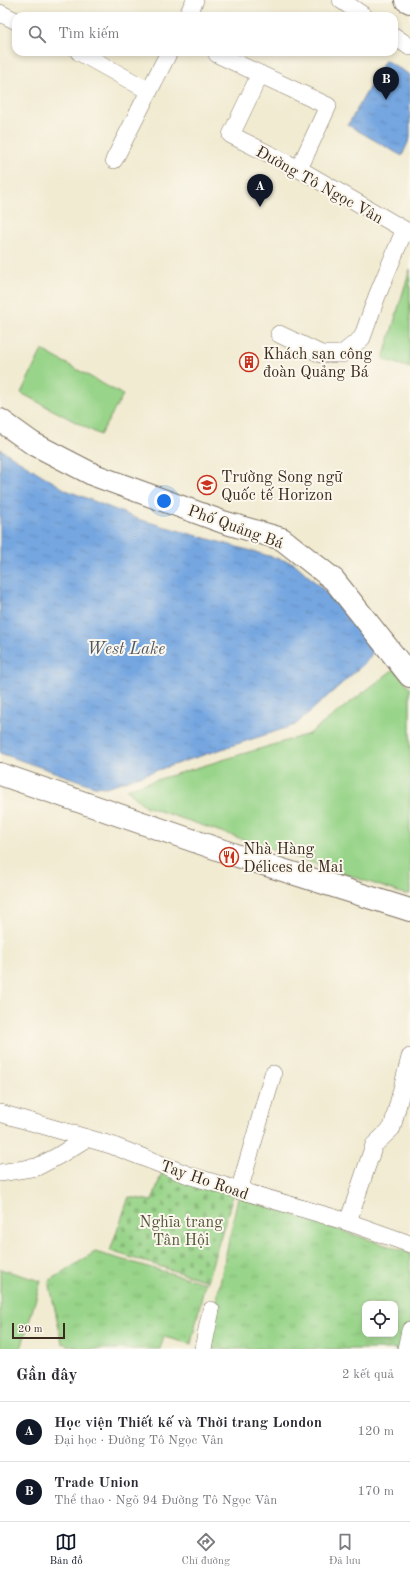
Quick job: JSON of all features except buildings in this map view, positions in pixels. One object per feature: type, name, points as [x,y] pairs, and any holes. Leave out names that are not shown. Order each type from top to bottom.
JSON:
[{"type":"street","points":[[189,12],[195,0]]},
{"type":"street","points":[[341,0],[358,12]]},
{"type":"street","points":[[406,0],[410,2]]},
{"type":"street","points":[[0,13],[12,19]]},
{"type":"street","points":[[398,39],[410,47]]},
{"type":"street","points":[[86,56],[149,91]]},
{"type":"street","points":[[114,160],[167,56]]},
{"type":"street","points":[[221,56],[328,106],[299,169]]},
{"type":"street","name":"Đường Tô Ngọc Vân","points":[[260,74],[231,135],[299,169],[407,232]]},
{"type":"street","points":[[278,334],[321,354],[342,354],[362,338],[376,296],[407,232]]},
{"type":"street","name":"Phố Quảng Bá","points":[[0,420],[32,443],[94,475],[223,522],[282,539],[334,580],[410,676]]},
{"type":"street","points":[[0,774],[238,856],[410,910]]},
{"type":"street","points":[[348,1222],[374,1145],[392,1128],[410,1057]]},
{"type":"street","points":[[239,1191],[274,1074]]},
{"type":"street","name":"Tay Ho Road","points":[[0,1113],[87,1138],[239,1191],[348,1222],[410,1244]]},
{"type":"street","points":[[0,1173],[37,1167],[87,1138]]},
{"type":"street","points":[[203,1349],[211,1310]]},
{"type":"street","points":[[406,1349],[410,1330]]},
{"type":"green space","points":[[410,269],[410,368],[383,359]]},
{"type":"green space","points":[[42,350],[123,395],[100,435],[21,393]]},
{"type":"green space","points":[[394,669],[410,688],[410,894],[404,894],[145,806],[126,789],[309,734]]},
{"type":"green space","name":"Nghĩa trang Tân Hội","points":[[163,1169],[234,1193],[207,1281],[110,1251],[129,1197],[152,1201]]},
{"type":"green space","points":[[238,1197],[410,1253],[410,1349],[206,1349]]},
{"type":"green space","points":[[95,1252],[205,1283],[191,1344],[164,1337],[160,1349],[79,1349],[62,1343],[49,1281]]},
{"type":"green space","points":[[0,1269],[41,1281],[21,1349],[0,1349]]},
{"type":"water","points":[[385,60],[410,75],[410,138],[402,156],[348,125]]},
{"type":"water","name":"West Lake","points":[[0,449],[66,490],[141,520],[294,563],[325,591],[366,638],[371,645],[373,652],[366,662],[295,725],[106,787],[94,786],[0,753]]},
{"type":"place","name":"Trade Union","points":[[386,100]]},
{"type":"place","name":"Học viện Thiết kế và Thời trang London","points":[[260,207]]},
{"type":"place","name":"Khách sạn công đoàn Quảng Bá","points":[[249,362]]},
{"type":"place","name":"Trường Song ngữ Quốc tế Horizon","points":[[207,485]]},
{"type":"place","name":"Nhà Hàng Délices de Mai","points":[[229,857]]}]
